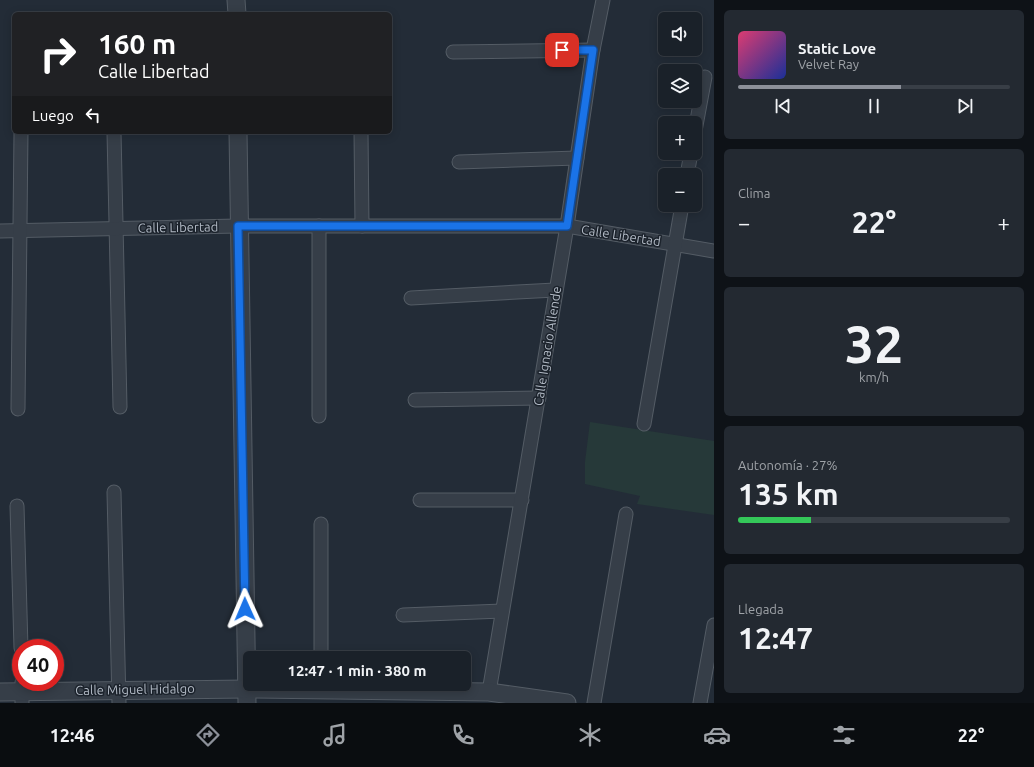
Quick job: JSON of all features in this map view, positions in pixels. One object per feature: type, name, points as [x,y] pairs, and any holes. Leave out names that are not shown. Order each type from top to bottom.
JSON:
[{"type":"street","points":[[236,0],[237,12]]},
{"type":"street","name":"Calle Ignacio Allende","points":[[489,692],[539,398],[555,290],[567,226],[593,50],[603,0]]},
{"type":"street","points":[[453,52],[593,50]]},
{"type":"street","points":[[698,116],[705,77]]},
{"type":"street","points":[[18,409],[21,134]]},
{"type":"street","points":[[114,134],[120,407]]},
{"type":"street","points":[[238,134],[238,226],[247,696]]},
{"type":"street","points":[[361,134],[362,226]]},
{"type":"street","points":[[459,162],[577,158]]},
{"type":"street","points":[[644,424],[681,212]]},
{"type":"street","name":"Calle Libertad","points":[[0,231],[238,226],[567,226],[714,251]]},
{"type":"street","points":[[319,226],[319,416]]},
{"type":"street","points":[[412,298],[555,290]]},
{"type":"street","points":[[415,400],[539,398]]},
{"type":"street","points":[[114,492],[119,696]]},
{"type":"street","points":[[420,500],[522,500]]},
{"type":"street","points":[[17,506],[21,639]]},
{"type":"street","points":[[594,703],[626,514]]},
{"type":"street","points":[[321,524],[321,651]]},
{"type":"street","points":[[402,615],[502,611]]},
{"type":"street","points":[[700,703],[714,624]]},
{"type":"street","name":"Calle Miguel Hidalgo","points":[[0,692],[119,696],[247,696],[288,691]]},
{"type":"street","name":"Calle Miguel Hidalgo","points":[[455,691],[489,692],[567,703]]},
{"type":"shaded area","points":[[590,422],[714,441],[714,515],[637,504],[640,496],[585,484],[585,462]]},
{"type":"route","points":[[245,609],[238,226],[567,226],[593,50],[562,50]]}]
